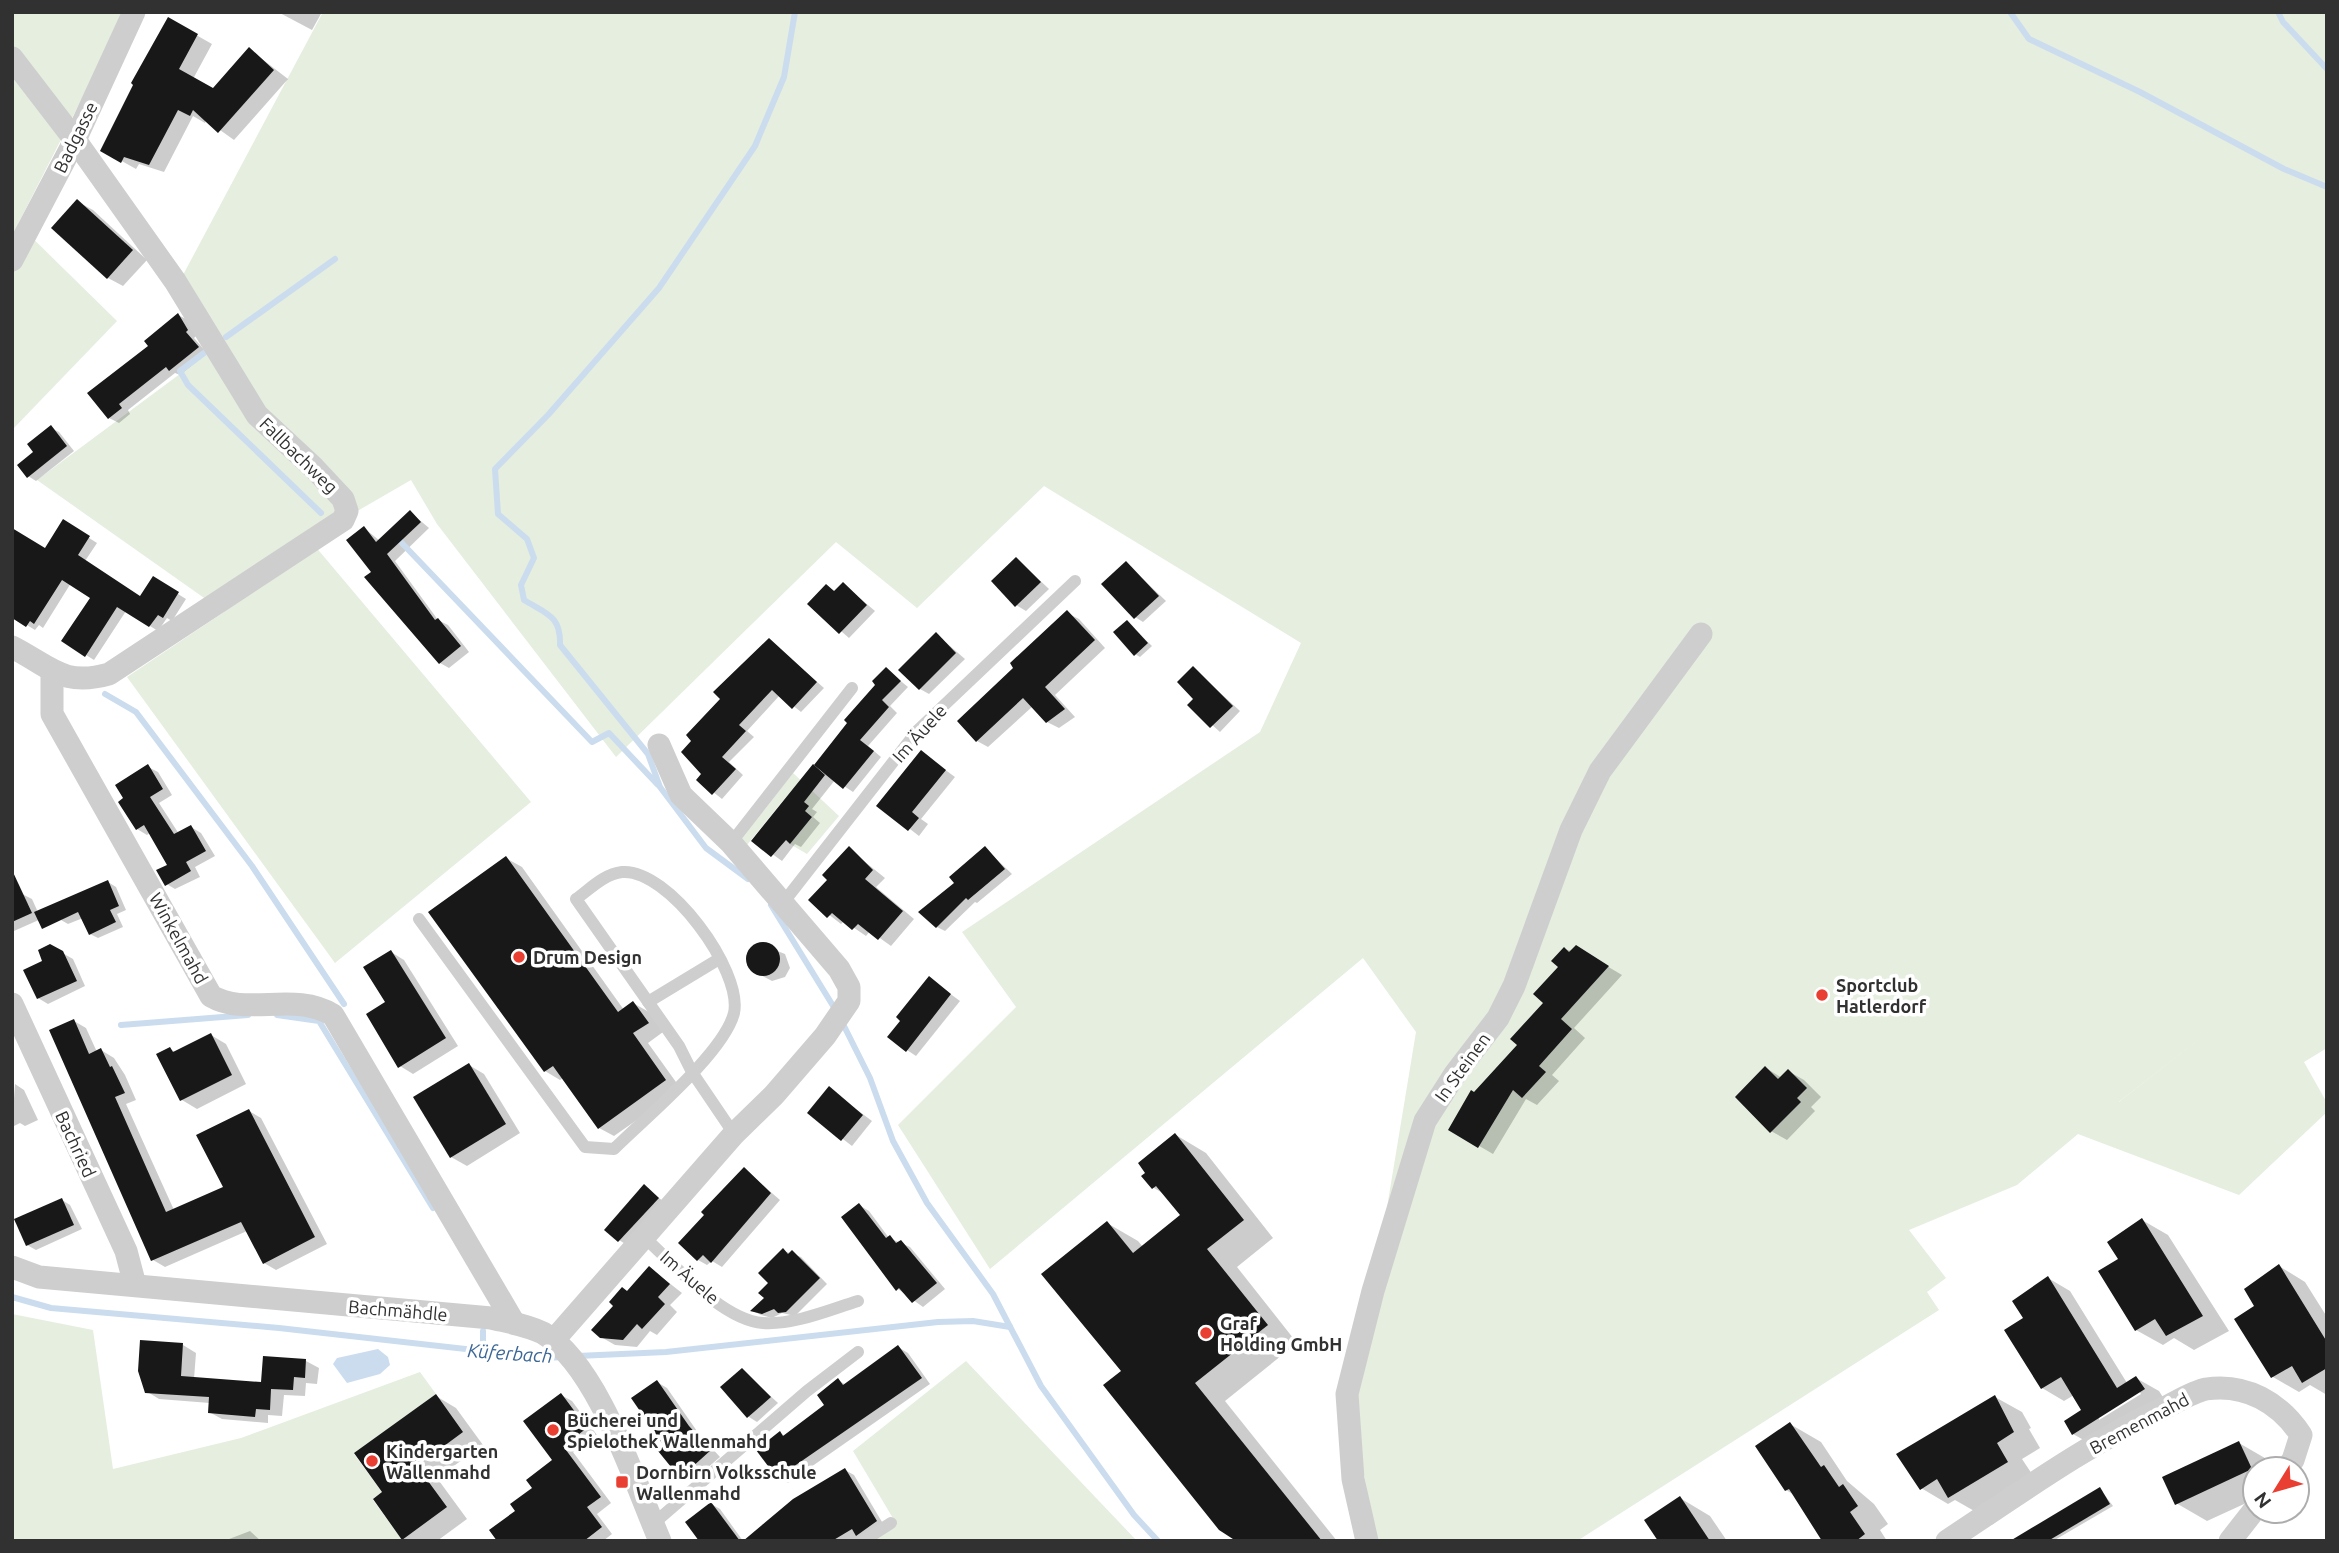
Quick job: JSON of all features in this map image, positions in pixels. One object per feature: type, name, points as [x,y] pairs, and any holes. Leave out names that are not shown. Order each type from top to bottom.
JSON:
[{"type":"street","name":"Badgasse","points":[[12,260],[75,140],[134,12]]},
{"type":"street","points":[[12,58],[75,140]]},
{"type":"street","name":"Fallbachweg","points":[[12,647],[52,673],[86,680],[109,674],[343,520],[347,511],[343,499],[314,468],[257,415],[175,281],[75,140]]},
{"type":"street","name":"In Steinen","points":[[1367,1541],[1353,1479],[1347,1394],[1376,1277],[1425,1121],[1455,1074],[1498,1018],[1514,986],[1571,830],[1600,771],[1700,634]]},
{"type":"street","name":"Winkelmahd","points":[[52,673],[52,714],[211,996],[227,1005],[287,1002],[322,1008],[333,1015],[514,1323]]},
{"type":"street","name":"Im Äuele","points":[[562,1350],[645,1238],[825,1036],[849,1001],[849,987],[839,969],[731,844],[681,795],[659,745]]},
{"type":"street","name":"Bachried","points":[[12,1004],[126,1251],[135,1285]]},
{"type":"street","name":"Bachmähdle","points":[[12,1267],[39,1277],[491,1318],[533,1328],[562,1350],[601,1405],[656,1532]]},
{"type":"street","name":"Bremenmahd","points":[[1947,1541],[2116,1432],[2205,1389],[2239,1389],[2266,1399],[2289,1417],[2301,1435],[2295,1455]]},
{"type":"street","points":[[2230,1541],[2242,1525]]},
{"type":"lane","name":"Im Äuele","points":[[783,903],[918,730],[1075,581]]},
{"type":"lane","points":[[731,844],[852,688]]},
{"type":"lane","points":[[419,919],[585,1147],[614,1149],[692,1072],[726,1031],[734,1012],[731,988],[702,927],[677,901],[646,878],[624,872],[608,876],[576,899],[679,1046],[692,1072],[734,1135]]},
{"type":"lane","points":[[649,1002],[719,959]]},
{"type":"lane","name":"Im Äuele","points":[[645,1238],[714,1301],[737,1315],[762,1323],[801,1318],[858,1301]]},
{"type":"lane","points":[[656,1532],[807,1391],[858,1352]]},
{"type":"lane","points":[[863,1541],[891,1523]]},
{"type":"green space","points":[[12,12],[126,12],[18,224],[117,321],[12,430]]},
{"type":"green space","points":[[323,12],[2327,12],[2327,1048],[2304,1062],[2327,1103],[2327,1112],[2239,1195],[2078,1134],[2017,1185],[1909,1230],[1946,1278],[1927,1292],[1939,1310],[1577,1541],[1376,1541],[1353,1413],[1416,1032],[1363,958],[990,1269],[898,1125],[1016,1007],[962,932],[1260,732],[1301,643],[1044,486],[917,608],[836,542],[616,757],[437,524],[411,480],[309,539],[531,802],[335,963],[127,677],[224,612],[37,480],[223,342],[183,275]]},
{"type":"green space","points":[[793,773],[839,816],[807,854],[790,844],[812,817],[786,797],[747,845],[741,840]]},
{"type":"green space","points":[[12,1314],[93,1330],[113,1469],[241,1438],[420,1372],[436,1394],[354,1454],[382,1492],[373,1500],[403,1541],[12,1541]]},
{"type":"green space","points":[[966,1361],[1137,1541],[872,1541],[897,1525],[853,1451]]},
{"type":"water","points":[[378,1349],[388,1357],[390,1365],[380,1374],[347,1383],[333,1364],[337,1358]]},
{"type":"building","points":[[168,17],[198,34],[179,69],[213,88],[249,47],[274,70],[218,133],[193,110],[190,116],[178,110],[149,165],[124,157],[121,163],[100,151],[133,85],[131,83]]},
{"type":"building","points":[[77,199],[133,250],[107,279],[51,228]]},
{"type":"building","points":[[178,313],[188,330],[186,332],[199,347],[169,371],[166,367],[119,404],[122,408],[108,419],[87,393],[148,346],[144,341]]},
{"type":"building","points":[[51,425],[67,446],[27,478],[17,465],[33,452],[27,444]]},
{"type":"building","points":[[410,510],[421,522],[387,554],[435,620],[438,618],[461,646],[439,664],[364,577],[371,572],[346,540],[364,526],[376,542]]},
{"type":"building","points":[[63,519],[90,536],[78,555],[140,596],[153,576],[179,592],[163,618],[158,615],[149,627],[117,607],[85,657],[61,641],[90,598],[62,580],[34,624],[30,621],[26,627],[12,618],[12,528],[45,548]]},
{"type":"building","points":[[1016,557],[1041,582],[1015,607],[991,581]]},
{"type":"building","points":[[1126,561],[1159,596],[1134,619],[1101,584]]},
{"type":"building","points":[[843,582],[867,605],[839,634],[807,604],[826,584],[834,591]]},
{"type":"building","points":[[1067,610],[1095,640],[1045,687],[1065,709],[1046,723],[1023,698],[976,742],[957,721],[1013,668],[1010,663]]},
{"type":"building","points":[[1127,620],[1148,643],[1134,656],[1113,632]]},
{"type":"building","points":[[936,632],[956,653],[919,690],[898,670]]},
{"type":"building","points":[[769,638],[817,682],[792,709],[772,690],[739,725],[746,731],[722,757],[736,769],[712,795],[696,780],[701,774],[681,752],[691,741],[686,735],[720,699],[713,692]]},
{"type":"building","points":[[1193,666],[1233,706],[1210,728],[1187,705],[1193,699],[1177,682]]},
{"type":"building","points":[[886,667],[901,681],[882,700],[889,707],[860,740],[874,751],[843,789],[814,765],[847,723],[844,720],[875,685],[872,681]]},
{"type":"building","points":[[921,750],[946,770],[912,812],[919,818],[908,831],[876,806]]},
{"type":"building","points":[[148,764],[163,789],[150,797],[174,834],[191,825],[206,851],[186,862],[191,871],[165,886],[156,870],[167,865],[144,825],[136,830],[118,802],[123,798],[115,785]]},
{"type":"building","points":[[813,764],[825,775],[804,802],[809,806],[805,811],[812,817],[790,844],[786,840],[771,857],[751,841]]},
{"type":"building","points":[[849,846],[873,870],[865,879],[903,911],[878,940],[858,924],[852,930],[832,913],[827,918],[808,900],[827,880],[822,875]]},
{"type":"building","points":[[985,846],[1005,869],[968,900],[966,898],[936,928],[918,912],[954,883],[949,877]]},
{"type":"building","name":"Drum Design","points":[[506,856],[618,1012],[633,1001],[649,1023],[633,1033],[666,1080],[598,1129],[553,1066],[544,1072],[428,912]]},
{"type":"building","points":[[12,870],[32,913],[12,922]]},
{"type":"building","points":[[108,880],[119,906],[110,910],[116,922],[89,935],[78,912],[42,929],[34,912]]},
{"type":"building","points":[[763,942],[775,947],[780,959],[775,971],[763,976],[751,971],[746,959],[751,947]]},
{"type":"building","points":[[50,944],[63,951],[77,981],[37,999],[23,970],[42,961],[38,950]]},
{"type":"building","points":[[1576,945],[1609,966],[1561,1019],[1572,1029],[1539,1066],[1546,1072],[1522,1098],[1513,1090],[1478,1148],[1448,1130],[1471,1090],[1474,1092],[1517,1045],[1510,1039],[1543,1003],[1533,994],[1558,967],[1551,961],[1564,947],[1569,952]]},
{"type":"building","points":[[391,950],[446,1038],[398,1068],[366,1014],[385,1002],[363,967]]},
{"type":"building","points":[[929,976],[951,994],[906,1052],[887,1037],[900,1021],[896,1017]]},
{"type":"building","points":[[74,1019],[89,1054],[101,1048],[125,1093],[115,1097],[166,1212],[223,1187],[196,1135],[249,1109],[315,1237],[263,1264],[241,1222],[151,1261],[49,1030]]},
{"type":"building","points":[[211,1033],[232,1075],[180,1101],[156,1054],[170,1047],[173,1052]]},
{"type":"building","points":[[469,1063],[506,1124],[450,1158],[413,1097]]},
{"type":"building","points":[[1765,1066],[1778,1079],[1788,1069],[1807,1088],[1797,1098],[1801,1102],[1770,1133],[1735,1097]]},
{"type":"building","points":[[829,1086],[863,1115],[841,1141],[807,1113]]},
{"type":"building","name":"Graf Holding GmbH","points":[[1175,1133],[1244,1220],[1207,1249],[1268,1325],[1195,1383],[1322,1541],[1236,1541],[1219,1530],[1103,1385],[1121,1371],[1041,1274],[1107,1221],[1133,1253],[1180,1215],[1156,1186],[1152,1189],[1141,1176],[1145,1173],[1138,1163]]},
{"type":"building","points":[[744,1167],[771,1193],[711,1263],[703,1255],[697,1261],[678,1243],[704,1215],[701,1212]]},
{"type":"building","points":[[644,1184],[659,1198],[618,1242],[604,1230]]},
{"type":"building","points":[[62,1198],[74,1225],[26,1246],[14,1219]]},
{"type":"building","points":[[859,1203],[886,1238],[890,1235],[896,1243],[901,1240],[937,1283],[912,1303],[899,1288],[896,1291],[841,1217]]},
{"type":"building","points":[[2142,1218],[2203,1316],[2166,1336],[2155,1319],[2135,1331],[2098,1271],[2118,1259],[2107,1242]]},
{"type":"building","points":[[783,1248],[788,1254],[792,1250],[820,1278],[786,1312],[778,1313],[774,1309],[762,1314],[750,1311],[764,1298],[758,1293],[768,1283],[758,1273]]},
{"type":"building","points":[[2279,1264],[2327,1342],[2327,1368],[2302,1383],[2292,1366],[2271,1378],[2234,1319],[2254,1306],[2244,1289]]},
{"type":"building","points":[[649,1266],[670,1284],[658,1297],[665,1304],[642,1329],[637,1324],[623,1340],[600,1338],[591,1330],[613,1306],[609,1302],[622,1287],[627,1291]]},
{"type":"building","points":[[2048,1276],[2117,1388],[2136,1376],[2145,1389],[2072,1435],[2064,1421],[2081,1410],[2061,1377],[2041,1389],[2004,1330],[2023,1318],[2012,1301]]},
{"type":"building","points":[[140,1340],[183,1343],[181,1376],[261,1382],[263,1356],[306,1359],[305,1378],[294,1377],[293,1390],[271,1389],[270,1410],[256,1409],[255,1417],[208,1413],[209,1397],[145,1393],[138,1371]]},
{"type":"building","points":[[898,1345],[922,1378],[777,1478],[756,1450],[780,1431],[783,1436],[824,1405],[817,1395],[838,1378],[843,1385]]},
{"type":"building","points":[[742,1368],[771,1397],[747,1418],[720,1387]]},
{"type":"building","points":[[657,1380],[689,1426],[711,1450],[680,1478],[658,1451],[664,1446],[631,1398]]},
{"type":"building","points":[[561,1393],[587,1428],[563,1446],[601,1497],[587,1507],[602,1527],[584,1541],[497,1541],[489,1530],[515,1511],[510,1504],[532,1488],[526,1480],[552,1460],[523,1421]]},
{"type":"building","points":[[436,1394],[463,1432],[417,1466],[447,1507],[402,1540],[373,1499],[382,1492],[354,1453]]},
{"type":"building","points":[[1995,1395],[2014,1432],[1997,1443],[2008,1462],[1948,1498],[1937,1479],[1920,1490],[1896,1454]]},
{"type":"building","points":[[1790,1422],[1821,1467],[1824,1465],[1839,1487],[1843,1484],[1858,1506],[1850,1512],[1865,1534],[1856,1541],[1822,1541],[1789,1489],[1785,1491],[1755,1446]]},
{"type":"building","points":[[2239,1441],[2246,1455],[2241,1455],[2241,1474],[2175,1505],[2162,1477]]},
{"type":"building","points":[[845,1468],[877,1521],[856,1536],[852,1529],[832,1541],[743,1541],[793,1499]]},
{"type":"building","points":[[2100,1487],[2110,1504],[2048,1541],[2010,1541]]},
{"type":"building","points":[[1680,1496],[1710,1541],[1658,1541],[1644,1520]]},
{"type":"building","points":[[711,1502],[740,1541],[699,1541],[685,1522]]},
{"type":"waterway","points":[[748,879],[706,848],[660,787],[648,754],[560,645],[560,635],[555,622],[546,613],[524,600],[521,585],[534,558],[527,539],[498,514],[495,469],[548,415],[659,288],[755,146],[784,77],[795,12]]},
{"type":"waterway","points":[[2010,12],[2029,39],[2140,92],[2284,169],[2327,187]]},
{"type":"waterway","points":[[2278,12],[2283,22],[2327,69]]},
{"type":"waterway","points":[[226,337],[335,259]]},
{"type":"waterway","points":[[204,353],[180,371],[188,385],[321,513]]},
{"type":"waterway","points":[[398,539],[592,742],[609,733],[658,785]]},
{"type":"waterway","points":[[105,694],[136,712],[252,866],[344,1004]]},
{"type":"waterway","points":[[771,905],[835,1009]]},
{"type":"waterway","points":[[121,1025],[248,1015]]},
{"type":"waterway","points":[[277,1015],[319,1021],[433,1208]]},
{"type":"waterway","points":[[842,1022],[870,1078],[893,1141],[927,1203],[993,1294],[1041,1386],[1134,1515],[1158,1541]]},
{"type":"waterway","name":"Küferbach","points":[[12,1297],[51,1308],[279,1328],[546,1358],[563,1357]]},
{"type":"waterway","name":"Küferbach","points":[[577,1356],[666,1352],[938,1322],[973,1321],[1010,1327]]},
{"type":"waterway","points":[[483,1331],[483,1349]]},
{"type":"place","name":"Drum Design","points":[[519,957]]},
{"type":"place","name":"Sportclub Hatlerdorf","points":[[1822,995]]},
{"type":"place","name":"Graf Holding GmbH","points":[[1206,1333]]},
{"type":"place","name":"Bücherei und Spielothek Wallenmahd","points":[[553,1430]]},
{"type":"place","name":"Kindergarten Wallenmahd","points":[[372,1461]]},
{"type":"place","name":"Dornbirn Volksschule Wallenmahd","points":[[622,1482]]}]
